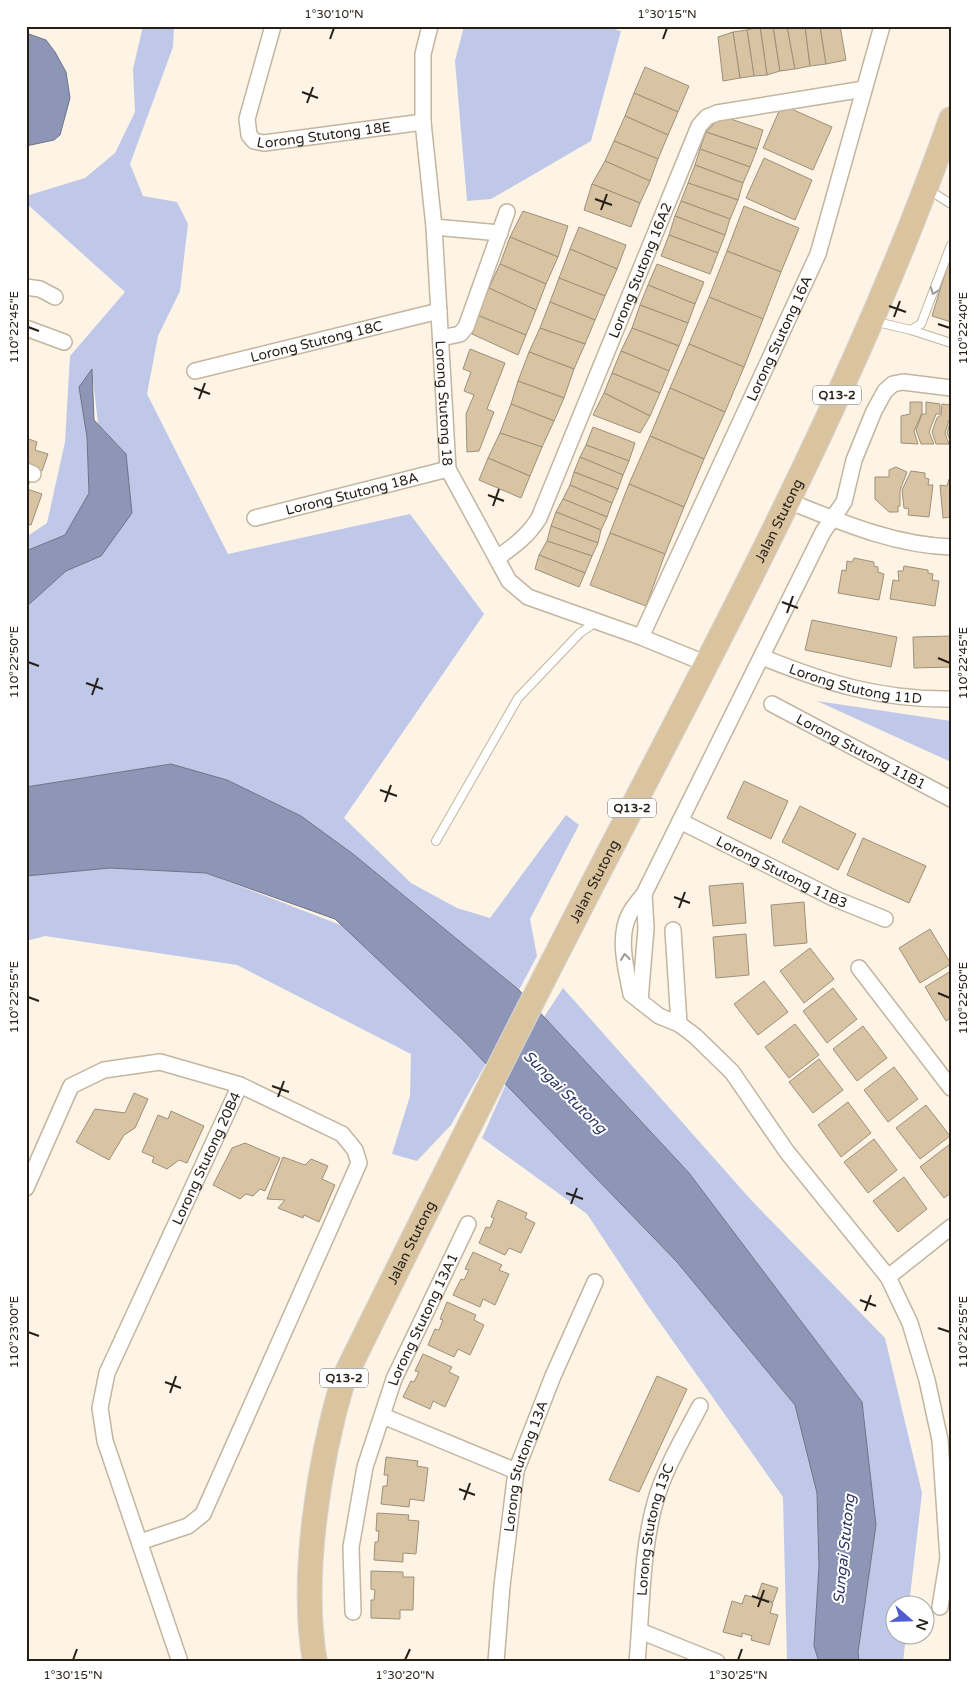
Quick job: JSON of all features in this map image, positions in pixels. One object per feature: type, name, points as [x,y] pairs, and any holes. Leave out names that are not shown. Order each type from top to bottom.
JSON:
[{"type":"main road","name":"Jalan Stutong","points":[[315,1662],[310,1598],[313,1531],[330,1422],[343,1380],[557,952],[707,664],[788,502],[871,321],[949,130]]},
{"type":"street","name":"Lorong Stutong 18E","points":[[273,26],[247,119],[249,135],[254,141],[264,143],[423,122]]},
{"type":"street","name":"Lorong Stutong 18","points":[[430,26],[423,54],[423,122],[434,227],[448,470],[510,580],[528,597],[707,664]]},
{"type":"street","name":"Lorong Stutong 16A","points":[[641,638],[818,254],[882,26]]},
{"type":"street","name":"Lorong Stutong 16A2","points":[[497,558],[520,542],[531,531],[538,518],[699,126],[706,117],[717,112],[864,89]]},
{"type":"street","points":[[441,338],[460,334],[466,327],[507,212]]},
{"type":"street","points":[[434,227],[500,233]]},
{"type":"street","points":[[26,287],[40,289],[55,297]]},
{"type":"street","name":"Lorong Stutong 18C","points":[[195,371],[439,312]]},
{"type":"street","points":[[26,328],[64,342]]},
{"type":"street","points":[[940,1606],[948,1558],[940,1440],[927,1380],[910,1323],[888,1277],[787,1152],[732,1072],[714,1052],[679,1024],[659,1016],[632,994],[626,967],[624,932],[629,914],[644,894],[823,532],[844,502],[854,460],[884,391],[894,384],[903,382],[951,388]]},
{"type":"street","name":"Lorong Stutong 18A","points":[[255,518],[448,470]]},
{"type":"street","points":[[788,502],[833,519],[905,542],[951,547]]},
{"type":"street","name":"Lorong Stutong 11D","points":[[762,657],[809,676],[867,692],[914,700],[951,699]]},
{"type":"street","name":"Lorong Stutong 11B1","points":[[772,704],[951,799]]},
{"type":"street","name":"Lorong Stutong 11B3","points":[[680,821],[833,898],[885,919]]},
{"type":"street","points":[[640,1001],[646,928],[644,894]]},
{"type":"street","points":[[673,930],[679,1024]]},
{"type":"street","points":[[859,968],[951,1088]]},
{"type":"street","points":[[26,1188],[71,1086],[104,1070],[160,1062],[240,1085]]},
{"type":"street","name":"Lorong Stutong 20B4","points":[[140,1542],[188,1526],[203,1514],[359,1163],[355,1150],[342,1134],[240,1085],[107,1372],[100,1408],[105,1441],[180,1662]]},
{"type":"street","name":"Lorong Stutong 13A1","points":[[353,1612],[351,1547],[365,1467],[394,1379],[468,1224]]},
{"type":"street","points":[[888,1277],[951,1227]]},
{"type":"street","name":"Lorong Stutong 13A","points":[[496,1662],[502,1586],[516,1471],[553,1376],[595,1282]]},
{"type":"street","name":"Lorong Stutong 13C","points":[[637,1662],[649,1528],[655,1501],[668,1469],[700,1406]]},
{"type":"street","points":[[382,1416],[516,1471]]},
{"type":"street","points":[[640,1631],[716,1662]]},
{"type":"lane","points":[[925,188],[951,204]]},
{"type":"lane","points":[[911,330],[921,324],[951,245]]},
{"type":"lane","points":[[871,321],[911,330],[951,343]]},
{"type":"lane","points":[[436,841],[518,698],[580,633],[596,622]]},
{"type":"shaded area","points":[[143,26],[174,26],[173,47],[130,164],[143,196],[177,202],[188,224],[180,291],[158,336],[147,394],[228,554],[410,514],[484,614],[344,818],[411,883],[457,908],[490,918],[566,815],[579,825],[530,919],[537,956],[519,990],[353,854],[301,816],[227,780],[171,764],[26,787],[26,607],[66,571],[101,556],[126,454],[98,424],[92,370],[79,387],[87,437],[89,493],[65,535],[26,551],[26,537],[47,523],[65,442],[70,356],[125,292],[26,203],[26,196],[85,178],[115,153],[135,112],[133,69]]},
{"type":"shaded area","points":[[464,26],[604,26],[621,31],[591,141],[491,199],[467,201],[455,61]]},
{"type":"shaded area","points":[[817,701],[951,721],[951,762]]},
{"type":"shaded area","points":[[110,868],[206,873],[343,926],[486,1063],[451,1125],[417,1161],[392,1154],[410,1096],[411,1054],[237,965],[45,936],[26,941],[26,876]]},
{"type":"shaded area","points":[[563,988],[752,1201],[885,1338],[922,1493],[910,1596],[884,1596],[884,1646],[905,1646],[903,1662],[859,1662],[858,1652],[876,1526],[862,1402],[689,1173],[544,1017]]},
{"type":"shaded area","points":[[506,1084],[677,1262],[795,1405],[817,1493],[819,1566],[814,1646],[819,1662],[787,1662],[783,1497],[646,1303],[587,1214],[482,1138]]},
{"type":"water","points":[[26,33],[46,40],[55,52],[66,72],[70,98],[60,135],[54,140],[26,146]]},
{"type":"water","points":[[92,369],[94,420],[126,454],[132,513],[101,556],[66,571],[26,607],[26,551],[65,535],[89,493],[87,437],[79,387]]},
{"type":"water","name":"Sungai Stutong","points":[[171,764],[227,780],[301,816],[353,854],[519,990],[689,1173],[862,1402],[876,1525],[858,1652],[859,1662],[819,1662],[814,1646],[819,1566],[817,1493],[795,1405],[677,1262],[463,1040],[335,919],[206,873],[110,868],[26,876],[26,787]]},
{"type":"building","points":[[760,26],[773,26],[780,71],[767,75]]},
{"type":"building","points":[[760,26],[767,75],[754,76],[747,30]]},
{"type":"building","points":[[773,26],[787,26],[795,69],[780,71]]},
{"type":"building","points":[[787,26],[805,26],[810,66],[795,69]]},
{"type":"building","points":[[805,26],[820,26],[826,64],[810,66]]},
{"type":"building","points":[[820,26],[840,26],[846,60],[826,64]]},
{"type":"building","points":[[747,30],[754,76],[740,78],[733,32]]},
{"type":"building","points":[[733,32],[740,78],[723,81],[718,37]]},
{"type":"building","points":[[645,67],[689,86],[678,112],[634,93]]},
{"type":"building","points":[[634,93],[678,112],[668,135],[625,116]]},
{"type":"building","points":[[783,102],[787,107],[832,127],[813,170],[763,148]]},
{"type":"building","points":[[625,116],[668,135],[658,159],[614,141]]},
{"type":"building","points":[[722,116],[763,130],[757,149],[706,132]]},
{"type":"building","points":[[706,132],[757,149],[750,167],[700,149]]},
{"type":"building","points":[[614,141],[658,159],[650,181],[605,161]]},
{"type":"building","points":[[700,149],[750,167],[743,183],[695,165]]},
{"type":"building","points":[[764,158],[812,180],[795,220],[746,198]]},
{"type":"building","points":[[605,161],[650,181],[640,203],[592,184]]},
{"type":"building","points":[[695,165],[743,183],[738,200],[688,183]]},
{"type":"building","points":[[688,183],[738,200],[730,219],[681,201]]},
{"type":"building","points":[[592,184],[640,203],[631,227],[584,210]]},
{"type":"building","points":[[681,201],[730,219],[725,235],[675,216]]},
{"type":"building","points":[[744,206],[799,228],[781,272],[727,251]]},
{"type":"building","points":[[523,211],[568,226],[558,257],[510,237]]},
{"type":"building","points":[[675,216],[725,235],[718,253],[669,235]]},
{"type":"building","points":[[579,227],[626,245],[617,269],[570,249]]},
{"type":"building","points":[[669,235],[718,253],[710,274],[661,256]]},
{"type":"building","points":[[510,237],[558,257],[546,284],[500,264]]},
{"type":"building","points":[[570,249],[617,269],[605,296],[559,278]]},
{"type":"building","points":[[727,251],[781,272],[763,319],[709,297]]},
{"type":"building","points":[[951,254],[951,322],[932,316]]},
{"type":"building","points":[[500,264],[546,284],[536,310],[489,288]]},
{"type":"building","points":[[657,264],[704,282],[695,304],[648,285]]},
{"type":"building","points":[[559,278],[605,296],[595,320],[550,302]]},
{"type":"building","points":[[648,285],[695,304],[688,323],[640,305]]},
{"type":"building","points":[[489,288],[536,310],[526,335],[477,315]]},
{"type":"building","points":[[709,297],[763,319],[744,367],[689,344]]},
{"type":"building","points":[[550,302],[595,320],[585,344],[540,328]]},
{"type":"building","points":[[640,305],[688,323],[679,346],[632,328]]},
{"type":"building","points":[[477,315],[526,335],[518,355],[472,334]]},
{"type":"building","points":[[540,328],[585,344],[574,369],[529,352]]},
{"type":"building","points":[[632,328],[679,346],[669,371],[621,351]]},
{"type":"building","points":[[689,344],[744,367],[725,412],[670,388]]},
{"type":"building","points":[[470,349],[505,363],[487,409],[494,412],[479,451],[467,452],[466,414],[474,395],[464,391],[471,372],[463,369]]},
{"type":"building","points":[[621,351],[669,371],[660,393],[612,373]]},
{"type":"building","points":[[529,352],[574,369],[564,398],[518,381]]},
{"type":"building","points":[[612,373],[660,393],[650,416],[604,393]]},
{"type":"building","points":[[518,381],[564,398],[554,421],[511,404]]},
{"type":"building","points":[[670,388],[725,412],[704,459],[650,436]]},
{"type":"building","points":[[604,393],[650,416],[640,433],[593,415]]},
{"type":"building","points":[[910,402],[922,402],[922,413],[914,431],[918,444],[901,443],[901,416],[910,414]]},
{"type":"building","points":[[926,402],[940,404],[940,414],[936,414],[929,432],[934,444],[921,444],[916,430],[922,414],[926,414]]},
{"type":"building","points":[[511,404],[554,421],[542,447],[500,433]]},
{"type":"building","points":[[942,404],[951,405],[951,414],[945,433],[949,444],[936,444],[932,432],[937,418],[941,415]]},
{"type":"building","points":[[951,419],[951,442],[947,433]]},
{"type":"building","points":[[593,427],[635,443],[629,461],[586,445]]},
{"type":"building","points":[[500,433],[542,447],[530,476],[488,458]]},
{"type":"building","points":[[650,436],[704,459],[684,507],[629,484]]},
{"type":"building","points":[[26,438],[37,442],[35,450],[48,454],[42,471],[26,465]]},
{"type":"building","points":[[586,445],[629,461],[623,475],[580,457]]},
{"type":"building","points":[[580,457],[623,475],[618,489],[574,472]]},
{"type":"building","points":[[488,458],[530,476],[521,498],[479,480]]},
{"type":"building","points":[[896,467],[907,472],[900,490],[898,512],[889,512],[875,499],[875,477],[889,477],[889,470]]},
{"type":"building","points":[[911,471],[925,473],[925,478],[929,479],[928,485],[933,485],[929,517],[908,515],[909,509],[904,508],[902,490]]},
{"type":"building","points":[[574,472],[618,489],[612,503],[570,485]]},
{"type":"building","points":[[26,473],[32,475],[27,489],[42,494],[31,525],[26,524]]},
{"type":"building","points":[[951,478],[951,517],[943,518],[940,485],[947,486]]},
{"type":"building","points":[[629,484],[684,507],[665,554],[610,533]]},
{"type":"building","points":[[570,485],[612,503],[607,517],[563,499]]},
{"type":"building","points":[[563,499],[607,517],[601,530],[556,512]]},
{"type":"building","points":[[556,512],[601,530],[598,543],[551,526]]},
{"type":"building","points":[[551,526],[598,543],[592,556],[547,541]]},
{"type":"building","points":[[610,533],[665,554],[646,606],[590,585]]},
{"type":"building","points":[[547,541],[592,556],[585,573],[539,555]]},
{"type":"building","points":[[539,555],[585,573],[579,587],[535,569]]},
{"type":"building","points":[[854,558],[874,562],[874,566],[878,567],[878,572],[884,574],[879,600],[838,593],[842,570],[846,571],[847,561],[852,562]]},
{"type":"building","points":[[904,566],[928,570],[928,573],[933,574],[932,580],[939,581],[935,606],[890,599],[893,580],[899,581],[898,571],[903,571]]},
{"type":"building","points":[[812,620],[897,637],[891,667],[805,650]]},
{"type":"building","points":[[951,636],[951,667],[914,668],[913,637]]},
{"type":"building","points":[[744,781],[788,801],[771,839],[727,818]]},
{"type":"building","points":[[800,806],[856,834],[838,870],[782,842]]},
{"type":"building","points":[[863,838],[926,866],[909,903],[847,875]]},
{"type":"building","points":[[743,883],[746,923],[713,926],[709,886]]},
{"type":"building","points":[[804,902],[807,943],[774,946],[771,905]]},
{"type":"building","points":[[930,929],[951,964],[920,983],[899,948]]},
{"type":"building","points":[[746,934],[749,975],[716,978],[713,937]]},
{"type":"building","points":[[810,948],[834,979],[804,1003],[780,971]]},
{"type":"building","points":[[951,971],[951,1018],[946,1021],[925,987]]},
{"type":"building","points":[[764,981],[788,1012],[758,1035],[734,1004]]},
{"type":"building","points":[[833,988],[857,1019],[827,1043],[803,1011]]},
{"type":"building","points":[[795,1024],[819,1055],[789,1078],[765,1047]]},
{"type":"building","points":[[863,1026],[887,1058],[857,1081],[833,1049]]},
{"type":"building","points":[[819,1059],[843,1090],[813,1113],[789,1082]]},
{"type":"building","points":[[894,1067],[918,1099],[888,1122],[864,1090]]},
{"type":"building","points":[[134,1093],[148,1099],[135,1128],[124,1135],[109,1160],[76,1142],[95,1109],[125,1113]]},
{"type":"building","points":[[848,1102],[871,1133],[841,1157],[818,1125]]},
{"type":"building","points":[[926,1105],[950,1136],[920,1159],[896,1128]]},
{"type":"building","points":[[171,1111],[204,1126],[187,1163],[179,1160],[167,1169],[152,1162],[154,1157],[142,1152],[158,1115],[168,1119]]},
{"type":"building","points":[[874,1139],[897,1170],[868,1193],[844,1162]]},
{"type":"building","points":[[245,1143],[280,1158],[265,1191],[260,1189],[253,1196],[246,1194],[240,1199],[213,1185],[232,1148]]},
{"type":"building","points":[[950,1144],[951,1193],[944,1198],[920,1167]]},
{"type":"building","points":[[283,1157],[305,1165],[311,1159],[328,1166],[322,1179],[335,1185],[319,1222],[304,1215],[303,1218],[278,1208],[285,1200],[267,1199]]},
{"type":"building","points":[[904,1177],[927,1209],[898,1232],[873,1201]]},
{"type":"building","points":[[498,1200],[527,1213],[525,1218],[535,1223],[521,1253],[509,1248],[505,1255],[479,1243],[486,1227],[490,1228],[494,1218],[491,1217]]},
{"type":"building","points":[[473,1252],[502,1265],[499,1270],[509,1274],[495,1305],[483,1299],[480,1307],[453,1295],[461,1279],[464,1280],[469,1270],[465,1269]]},
{"type":"building","points":[[447,1302],[476,1315],[474,1320],[484,1325],[470,1355],[458,1349],[454,1357],[428,1345],[435,1329],[439,1330],[443,1320],[440,1319]]},
{"type":"building","points":[[423,1354],[452,1367],[449,1372],[459,1377],[445,1407],[433,1401],[430,1409],[403,1397],[411,1381],[414,1382],[419,1372],[415,1371]]},
{"type":"building","points":[[657,1376],[687,1389],[639,1492],[609,1480]]},
{"type":"building","points":[[386,1457],[418,1461],[417,1466],[428,1468],[424,1501],[410,1499],[409,1507],[381,1504],[383,1486],[387,1486],[388,1475],[384,1475]]},
{"type":"building","points":[[377,1513],[409,1515],[408,1520],[419,1521],[416,1554],[403,1553],[403,1562],[374,1560],[375,1542],[378,1542],[379,1531],[376,1531]]},
{"type":"building","points":[[371,1571],[403,1572],[403,1577],[414,1577],[413,1610],[400,1610],[400,1619],[371,1618],[371,1600],[374,1600],[375,1590],[371,1589]]},
{"type":"building","points":[[762,1583],[778,1588],[773,1602],[757,1597]]},
{"type":"building","points":[[745,1595],[773,1603],[770,1613],[778,1615],[769,1645],[751,1640],[752,1636],[742,1633],[742,1637],[723,1632],[732,1601],[742,1604]]}]
